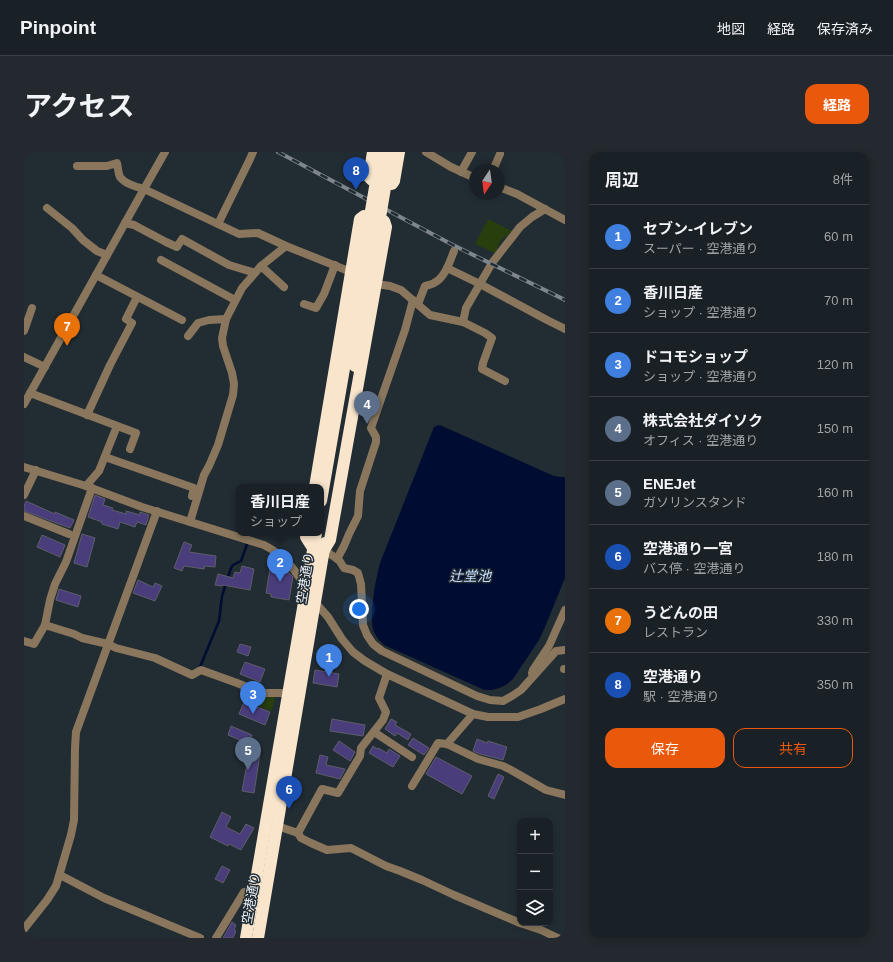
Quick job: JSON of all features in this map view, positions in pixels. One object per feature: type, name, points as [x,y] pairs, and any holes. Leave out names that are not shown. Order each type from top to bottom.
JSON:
[{"type":"highway","points":[[373,152],[369,177],[372,180],[392,184],[394,181],[399,152]]},
{"type":"highway","name":"空港通り","points":[[324,514],[350,365],[380,152]]},
{"type":"highway","name":"空港通り","points":[[324,487],[350,365],[392,152]]},
{"type":"highway","points":[[306,536],[318,549],[330,540],[386,227],[384,221],[364,216],[360,219],[316,484]]},
{"type":"highway","name":"空港通り","points":[[246,938],[306,588],[318,549],[316,536]]},
{"type":"highway","name":"空港通り","points":[[258,938],[315,603],[318,549],[320,536]]},
{"type":"street","points":[[24,404],[165,152]]},
{"type":"street","points":[[218,224],[253,152]]},
{"type":"street","points":[[426,152],[451,167],[469,175]]},
{"type":"street","points":[[461,172],[472,152]]},
{"type":"street","points":[[496,164],[500,154]]},
{"type":"street","points":[[77,166],[107,166],[118,163],[119,176],[125,182],[134,187],[144,189],[239,234],[258,233],[351,272]]},
{"type":"street","points":[[505,189],[517,194],[565,220]]},
{"type":"street","points":[[47,208],[97,251],[107,255]]},
{"type":"street","points":[[463,322],[466,308],[492,263],[520,227],[545,209]]},
{"type":"street","points":[[125,224],[134,225],[177,247],[182,239],[230,265],[255,273]]},
{"type":"street","points":[[190,522],[204,474],[218,445],[233,395],[234,384],[232,373],[223,346],[222,338],[226,319],[242,288],[261,266],[286,246]]},
{"type":"street","points":[[337,559],[358,516],[360,491],[376,442],[376,436],[371,428],[415,302],[425,286],[435,283],[442,277],[454,251]]},
{"type":"street","points":[[161,260],[235,300]]},
{"type":"street","points":[[304,304],[316,308],[324,294],[335,265]]},
{"type":"street","points":[[261,266],[284,287]]},
{"type":"street","points":[[447,268],[565,329]]},
{"type":"street","points":[[96,275],[182,320]]},
{"type":"street","points":[[376,284],[390,286],[401,290],[430,315],[463,322],[492,338],[482,370],[505,381]]},
{"type":"street","points":[[87,414],[132,323],[126,319],[137,297]]},
{"type":"street","points":[[24,331],[32,308]]},
{"type":"street","points":[[188,336],[198,323],[209,320],[226,319]]},
{"type":"street","points":[[24,357],[45,367]]},
{"type":"street","points":[[30,393],[136,433],[130,449]]},
{"type":"street","points":[[24,641],[34,644],[46,625],[50,600],[55,584],[66,562],[89,487],[99,471],[117,426]]},
{"type":"street","points":[[105,457],[194,488],[192,496]]},
{"type":"street","points":[[24,467],[89,487],[157,512],[264,545],[275,551],[294,570],[315,603],[328,617],[342,639],[353,652],[364,661],[388,674],[473,714],[488,717],[518,717],[565,699]]},
{"type":"street","points":[[24,495],[36,470]]},
{"type":"street","points":[[24,929],[47,900],[56,886],[60,874],[74,820],[76,732],[157,512]]},
{"type":"street","points":[[24,516],[69,534]]},
{"type":"street","points":[[318,549],[339,560],[344,568],[358,573],[361,584],[363,625],[367,635],[374,644],[382,651],[477,696],[490,700],[503,701],[521,690],[532,676],[556,652],[565,650]]},
{"type":"street","points":[[532,676],[533,670],[549,646],[565,610]]},
{"type":"street","points":[[46,625],[82,638],[155,658],[192,675],[201,670],[262,693],[288,693]]},
{"type":"street","points":[[298,832],[322,789],[338,793],[360,756],[361,748],[383,720],[386,712],[379,698],[388,674]]},
{"type":"street","points":[[447,744],[473,714]]},
{"type":"street","points":[[374,732],[412,757]]},
{"type":"street","points":[[412,786],[438,743],[447,744],[478,759],[503,766],[546,790],[565,795]]},
{"type":"street","points":[[277,826],[298,832],[302,838],[310,843],[327,850],[351,848],[386,866],[422,880],[517,922]]},
{"type":"street","points":[[60,874],[104,898],[200,938]]},
{"type":"street","points":[[216,938],[244,892],[254,892]]},
{"type":"street","points":[[529,926],[558,938]]},
{"type":"green space","points":[[488,219],[512,231],[501,240],[495,253],[475,244]]},
{"type":"green space","points":[[249,690],[275,697],[272,711],[245,700]]},
{"type":"water","name":"辻堂池","points":[[439,425],[554,476],[565,477],[565,578],[539,640],[513,679],[506,685],[492,690],[484,690],[384,645],[376,636],[372,626],[373,598],[380,563],[434,427]]},
{"type":"building","points":[[95,495],[105,499],[103,505],[113,508],[112,510],[126,514],[126,511],[140,515],[140,512],[149,515],[146,525],[137,522],[135,527],[120,522],[118,529],[102,524],[102,522],[88,517]]},
{"type":"building","points":[[26,501],[55,514],[55,512],[74,520],[70,528],[24,511]]},
{"type":"building","points":[[82,534],[95,538],[87,567],[74,563]]},
{"type":"building","points":[[42,535],[65,545],[60,557],[37,547]]},
{"type":"building","points":[[184,542],[192,545],[189,552],[216,556],[215,567],[205,566],[204,569],[184,566],[182,571],[174,568]]},
{"type":"building","points":[[272,557],[278,561],[277,565],[283,566],[293,577],[289,600],[271,597],[271,594],[266,593]]},
{"type":"building","points":[[242,566],[254,569],[250,590],[215,585],[218,574],[233,578],[235,572],[240,573]]},
{"type":"building","points":[[138,580],[153,587],[155,583],[162,586],[155,601],[133,593]]},
{"type":"building","points":[[59,589],[81,596],[78,607],[56,600]]},
{"type":"building","points":[[240,644],[251,647],[248,656],[237,652]]},
{"type":"building","points":[[245,662],[265,669],[260,682],[240,674]]},
{"type":"building","points":[[315,670],[339,674],[337,687],[313,683]]},
{"type":"building","points":[[244,702],[270,712],[265,725],[239,714]]},
{"type":"building","points":[[332,719],[365,725],[363,736],[330,731]]},
{"type":"building","points":[[391,719],[397,722],[395,725],[411,734],[408,740],[397,733],[395,736],[385,729]]},
{"type":"building","points":[[231,726],[252,735],[249,744],[228,735]]},
{"type":"building","points":[[413,738],[429,748],[424,755],[408,745]]},
{"type":"building","points":[[477,739],[487,743],[488,741],[507,747],[503,760],[473,751]]},
{"type":"building","points":[[339,741],[355,752],[350,761],[333,750]]},
{"type":"building","points":[[373,746],[387,753],[389,749],[400,756],[393,767],[369,753]]},
{"type":"building","points":[[249,753],[260,754],[254,793],[242,791]]},
{"type":"building","points":[[320,755],[328,757],[326,765],[345,769],[340,779],[316,773]]},
{"type":"building","points":[[436,757],[472,776],[462,794],[426,774]]},
{"type":"building","points":[[498,774],[504,777],[494,799],[488,796]]},
{"type":"building","points":[[222,812],[231,817],[226,827],[240,834],[246,824],[254,828],[241,850],[229,844],[228,846],[210,837]]},
{"type":"building","points":[[222,866],[230,870],[223,883],[215,879]]},
{"type":"building","points":[[232,922],[236,925],[234,930],[236,931],[233,938],[223,938]]},
{"type":"waterway","points":[[198,669],[219,621],[222,596],[231,568],[233,565],[241,561],[247,544]]},
{"type":"railway","points":[[278,152],[451,244],[565,300]]},
{"type":"place","name":"空港通り","points":[[356,190]]},
{"type":"place","name":"うどんの田","points":[[67,346]]},
{"type":"place","name":"株式会社ダイソク","points":[[367,424]]},
{"type":"place","name":"香川日産","points":[[280,582]]},
{"type":"place","name":"セブン-イレブン","points":[[329,677]]},
{"type":"place","name":"ドコモショップ","points":[[253,714]]},
{"type":"place","name":"ENEJet","points":[[248,770]]},
{"type":"place","name":"空港通り一宮","points":[[289,809]]}]
